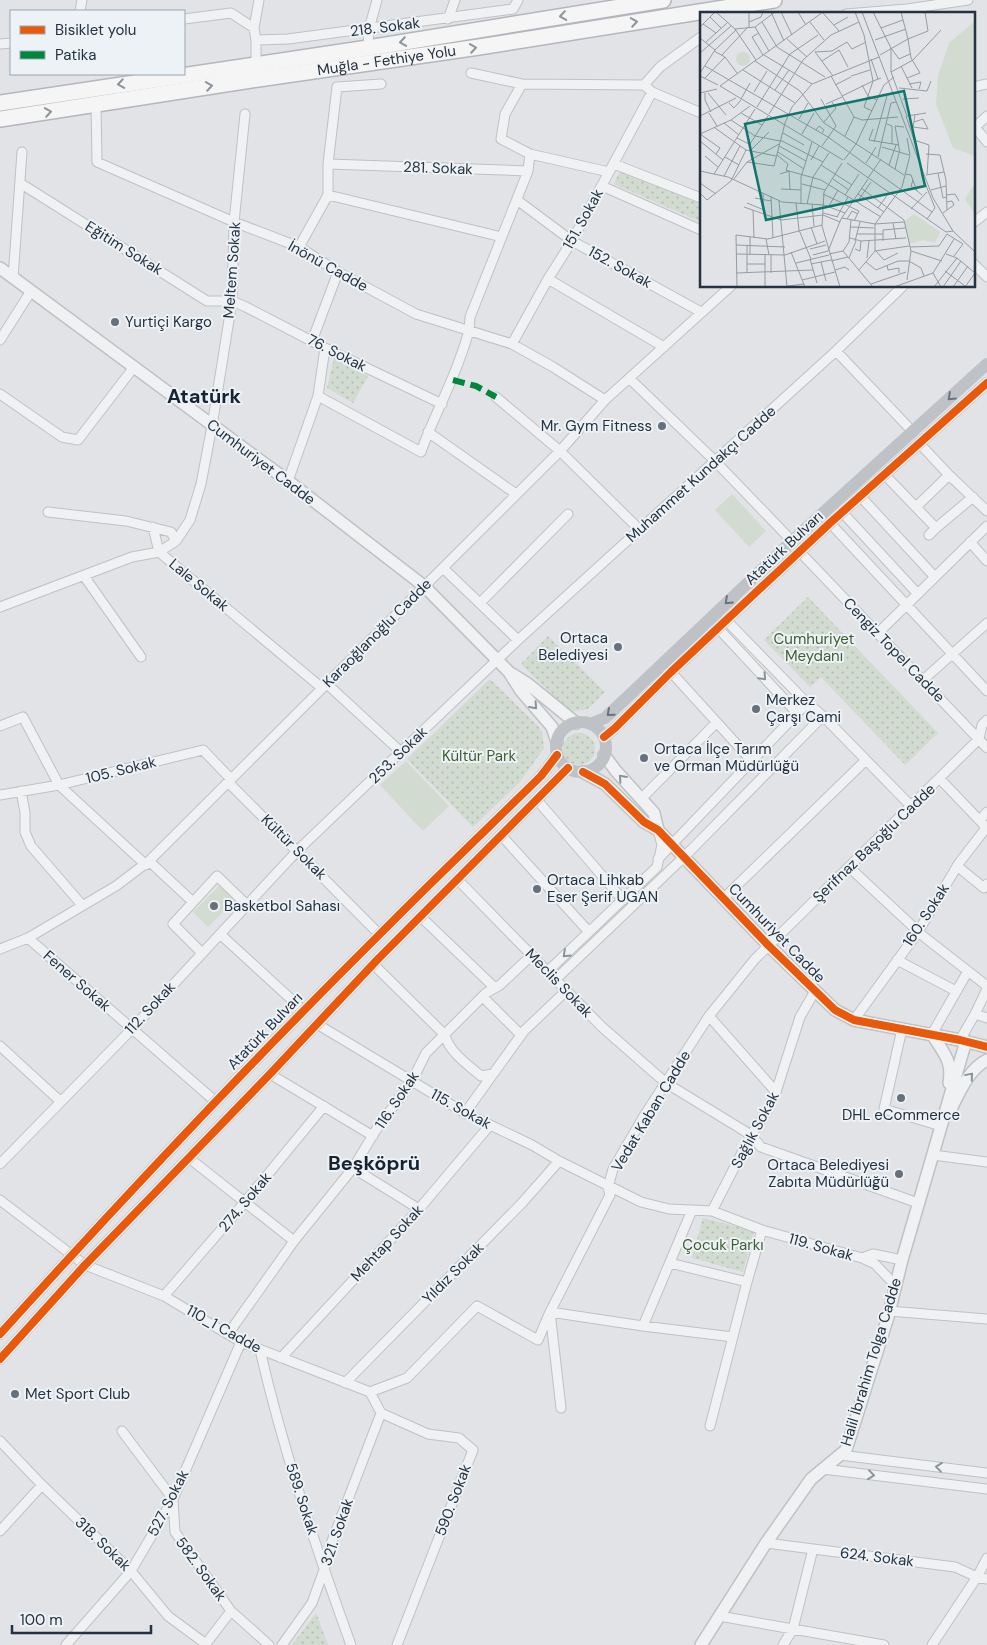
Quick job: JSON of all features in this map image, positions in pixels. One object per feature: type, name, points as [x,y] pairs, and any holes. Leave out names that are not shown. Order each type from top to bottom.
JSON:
[{"type":"highway","name":"Muğla - Fethiye Yolu","points":[[185,74],[368,48],[663,0]]},
{"type":"highway","name":"Muğla - Fethiye Yolu","points":[[0,119],[774,0]]},
{"type":"highway","name":"Muğla - Fethiye Yolu","points":[[0,104],[181,75]]},
{"type":"main road","name":"Atatürk Bulvarı","points":[[604,737],[722,624],[884,474],[916,437],[987,364]]},
{"type":"main road","name":"Atatürk Bulvarı","points":[[590,724],[605,718],[792,541],[916,437],[987,383]]},
{"type":"main road","points":[[576,723],[590,724],[596,727],[604,737],[604,755],[598,765],[588,771],[583,772],[568,768],[560,760],[557,748],[563,730],[576,723]]},
{"type":"main road","name":"Atatürk Bulvarı","points":[[0,1334],[216,1102],[304,1011],[379,934],[541,776],[557,748]]},
{"type":"main road","points":[[0,1359],[85,1265],[270,1074],[373,964],[568,768]]},
{"type":"street","points":[[256,63],[254,28],[258,0]]},
{"type":"street","points":[[368,48],[376,0]]},
{"type":"street","points":[[448,19],[455,0]]},
{"type":"street","name":"218. Sokak","points":[[256,40],[288,39],[448,19],[513,9],[518,0]]},
{"type":"street","points":[[867,12],[968,0]]},
{"type":"street","points":[[185,19],[230,13],[254,28]]},
{"type":"street","points":[[644,85],[660,67],[700,38]]},
{"type":"street","points":[[472,73],[522,84],[644,85],[652,92],[700,113]]},
{"type":"street","points":[[299,247],[328,195],[328,164],[337,87],[381,84]]},
{"type":"street","points":[[522,84],[505,114],[501,139],[530,154],[609,172]]},
{"type":"street","points":[[974,87],[987,84]]},
{"type":"street","name":"151. Sokak","points":[[512,344],[602,186],[652,92]]},
{"type":"street","name":"İnönü Cadde","points":[[96,104],[97,162],[234,222],[299,247],[338,272],[416,314],[512,344],[605,400]]},
{"type":"street","name":"Meltem Sokak","points":[[176,541],[190,520],[201,484],[212,426],[232,302],[234,222],[245,114]]},
{"type":"street","points":[[987,116],[974,128],[987,142]]},
{"type":"street","points":[[13,278],[22,152]]},
{"type":"street","points":[[318,396],[421,452],[428,432],[453,380],[470,330],[470,317],[528,171],[530,154]]},
{"type":"street","name":"281. Sokak","points":[[328,164],[528,171]]},
{"type":"street","points":[[614,164],[700,198]]},
{"type":"street","name":"Eğitim Sokak","points":[[20,183],[207,301],[232,302]]},
{"type":"street","points":[[602,186],[700,230]]},
{"type":"street","points":[[328,195],[502,237]]},
{"type":"street","name":"152. Sokak","points":[[517,200],[572,240],[701,312]]},
{"type":"street","points":[[974,222],[987,212]]},
{"type":"street","points":[[974,263],[987,277]]},
{"type":"street","name":"Cumhuriyet Cadde","points":[[0,268],[288,481],[424,586],[509,672],[521,692],[552,727],[557,748]]},
{"type":"street","points":[[312,341],[338,272]]},
{"type":"street","points":[[548,278],[664,347]]},
{"type":"street","name":"Karaoğlanoğlu Cadde","points":[[0,949],[28,938],[116,886],[148,863],[560,451],[605,400],[729,288]]},
{"type":"street","name":"Muhammet Kundakçı Cadde","points":[[498,660],[836,351],[901,288]]},
{"type":"street","points":[[0,340],[31,292]]},
{"type":"street","name":"76. Sokak","points":[[232,302],[442,404]]},
{"type":"street","points":[[288,481],[318,396],[325,348]]},
{"type":"street","points":[[836,351],[949,475],[987,511]]},
{"type":"street","points":[[0,394],[62,437],[78,440],[134,367]]},
{"type":"street","points":[[629,378],[715,461],[792,541]]},
{"type":"street","points":[[496,397],[560,451],[639,530]]},
{"type":"street","points":[[428,432],[516,494]]},
{"type":"street","points":[[884,474],[936,528]]},
{"type":"street","points":[[916,507],[949,475]]},
{"type":"street","points":[[860,496],[934,576]]},
{"type":"street","points":[[929,535],[973,497]]},
{"type":"street","points":[[48,512],[126,521],[171,532],[176,541],[159,552],[153,528]]},
{"type":"street","points":[[842,512],[917,593]]},
{"type":"street","points":[[480,603],[568,514]]},
{"type":"street","points":[[830,523],[987,690]]},
{"type":"street","points":[[877,634],[987,526]]},
{"type":"street","points":[[970,542],[987,561]]},
{"type":"street","name":"Lale Sokak","points":[[0,607],[132,557],[159,552],[325,686],[401,752]]},
{"type":"street","name":"Cengiz Topel Cadde","points":[[800,552],[987,748]]},
{"type":"street","points":[[443,568],[518,640]]},
{"type":"street","points":[[84,576],[141,657]]},
{"type":"street","points":[[722,624],[752,647],[911,806]]},
{"type":"street","points":[[722,624],[744,656],[797,713]]},
{"type":"street","points":[[923,680],[987,624]]},
{"type":"street","points":[[744,656],[752,647]]},
{"type":"street","name":"253. Sokak","points":[[298,850],[498,660]]},
{"type":"street","name":"Cumhuriyet Cadde","points":[[509,672],[528,684],[576,723]]},
{"type":"street","points":[[671,672],[751,760]]},
{"type":"street","points":[[658,859],[807,702]]},
{"type":"street","points":[[556,979],[684,857],[823,716]]},
{"type":"street","points":[[0,726],[23,717],[59,785],[193,902]]},
{"type":"street","points":[[979,739],[982,725],[987,720]]},
{"type":"street","points":[[641,799],[716,723]]},
{"type":"street","name":"Şerifnaz Başoğlu Cadde","points":[[768,945],[979,739]]},
{"type":"street","name":"105. Sokak","points":[[0,795],[59,785],[203,750],[229,780]]},
{"type":"street","name":"Cumhuriyet Cadde","points":[[604,755],[654,814],[658,830]]},
{"type":"street","points":[[724,898],[866,760]]},
{"type":"street","name":"Cumhuriyet Cadde","points":[[583,772],[605,784],[644,822],[658,830],[768,945],[835,1010],[854,1020],[963,1040],[987,1047]]},
{"type":"street","points":[[940,779],[987,828]]},
{"type":"street","name":"Kültür Sokak","points":[[229,780],[379,934]]},
{"type":"street","points":[[21,790],[25,832],[31,846],[82,905]]},
{"type":"street","points":[[537,800],[623,900]]},
{"type":"street","points":[[980,820],[987,812]]},
{"type":"street","name":"160. Sokak","points":[[854,1020],[918,932],[957,866],[986,828],[980,820]]},
{"type":"street","points":[[548,971],[657,867],[662,845],[658,830]]},
{"type":"street","points":[[501,834],[589,932]]},
{"type":"street","name":"112. Sokak","points":[[0,1164],[132,1029],[298,850]]},
{"type":"street","points":[[957,866],[984,888],[987,884]]},
{"type":"street","points":[[848,867],[918,932],[987,988],[963,1040],[941,1126]]},
{"type":"street","points":[[202,953],[173,924],[193,902],[218,876],[247,905]]},
{"type":"street","name":"Meclis Sokak","points":[[457,879],[602,1027],[666,1083],[751,1135],[762,1147],[918,1203]]},
{"type":"street","points":[[420,916],[495,988]]},
{"type":"street","points":[[220,934],[304,1011]]},
{"type":"street","name":"Fener Sokak","points":[[28,938],[216,1102]]},
{"type":"street","name":"Vedat Kaban Cadde","points":[[370,1392],[407,1378],[478,1306],[538,1340],[550,1312],[610,1195],[608,1187],[613,1169],[644,1116],[709,1016],[754,959],[768,945]]},
{"type":"street","name":"116. Sokak","points":[[228,1334],[294,1241],[354,1168],[373,1136],[412,1080],[426,1054],[483,997],[532,955]]},
{"type":"street","points":[[897,960],[956,991]]},
{"type":"street","points":[[373,964],[445,1035],[448,1045],[481,1076],[494,1074]]},
{"type":"street","points":[[941,1126],[950,1067],[949,1059],[932,1034],[968,971]]},
{"type":"street","points":[[466,1113],[521,1035],[567,990]]},
{"type":"street","name":"Sağlık Sokak","points":[[712,1211],[751,1135],[767,1111],[776,1092],[800,1017],[815,991]]},
{"type":"street","points":[[483,997],[521,1035]]},
{"type":"street","points":[[975,1014],[987,1018]]},
{"type":"street","points":[[709,1016],[776,1092]]},
{"type":"street","name":"115. Sokak","points":[[317,1024],[466,1113],[532,1145],[608,1187]]},
{"type":"street","points":[[902,1029],[884,1109],[941,1126]]},
{"type":"street","points":[[0,1046],[60,1101]]},
{"type":"street","points":[[941,1126],[966,1080],[987,1060]]},
{"type":"street","points":[[270,1074],[373,1136]]},
{"type":"street","name":"274. Sokak","points":[[164,1296],[324,1106]]},
{"type":"street","name":"Mehtap Sokak","points":[[280,1358],[418,1209],[490,1126]]},
{"type":"street","name":"Halil İbrahim Tolga Cadde","points":[[701,1645],[766,1543],[811,1479],[846,1450],[889,1311],[941,1126]]},
{"type":"street","points":[[933,1155],[987,1162]]},
{"type":"street","points":[[189,1158],[294,1241]]},
{"type":"street","name":"Yıldız Sokak","points":[[345,1383],[515,1210],[559,1161]]},
{"type":"street","points":[[354,1168],[418,1209]]},
{"type":"street","name":"119. Sokak","points":[[608,1187],[641,1202],[668,1209],[712,1211],[762,1230],[862,1258]]},
{"type":"street","name":"110_1 Cadde","points":[[0,1200],[85,1265],[164,1296],[241,1342],[370,1392]]},
{"type":"street","points":[[643,1326],[692,1210]]},
{"type":"street","points":[[710,1426],[762,1230]]},
{"type":"street","points":[[862,1258],[872,1254],[902,1260]]},
{"type":"street","points":[[862,1258],[875,1264],[895,1285]]},
{"type":"street","points":[[670,1263],[747,1282]]},
{"type":"street","points":[[889,1311],[987,1320]]},
{"type":"street","points":[[561,1408],[550,1312],[733,1337]]},
{"type":"street","name":"527. Sokak","points":[[66,1645],[132,1571],[173,1499],[241,1342]]},
{"type":"street","name":"589. Sokak","points":[[260,1350],[274,1411],[324,1570],[351,1645]]},
{"type":"street","points":[[370,1392],[381,1413]]},
{"type":"street","name":"321. Sokak","points":[[282,1645],[312,1603],[332,1541],[381,1413]]},
{"type":"street","name":"590. Sokak","points":[[381,1413],[428,1434],[459,1438],[473,1450],[397,1645]]},
{"type":"street","points":[[122,1432],[173,1499]]},
{"type":"street","name":"318. Sokak","points":[[0,1441],[42,1485],[132,1571],[168,1616],[206,1645]]},
{"type":"street","points":[[840,1455],[987,1473]]},
{"type":"street","points":[[823,1469],[987,1489]]},
{"type":"street","points":[[0,1531],[42,1485]]},
{"type":"street","name":"582. Sokak","points":[[173,1499],[175,1532],[231,1611],[269,1645]]},
{"type":"street","name":"624. Sokak","points":[[766,1543],[955,1567],[977,1577],[987,1579]]},
{"type":"street","points":[[783,1645],[793,1629],[813,1549]]},
{"type":"street","points":[[932,1645],[977,1577],[987,1558]]},
{"type":"street","points":[[206,1645],[231,1611]]},
{"type":"street","points":[[719,1616],[882,1645]]},
{"type":"green space","points":[[621,169],[700,204],[700,222],[614,184]]},
{"type":"green space","points":[[334,358],[368,376],[353,403],[327,388]]},
{"type":"green space","points":[[732,494],[766,531],[749,547],[715,510]]},
{"type":"green space","name":"Cumhuriyet Meydanı","points":[[808,597],[938,733],[905,765],[821,677],[810,687],[764,640]]},
{"type":"green space","points":[[548,636],[605,692],[588,709],[570,712],[521,664]]},
{"type":"green space","name":"Kültür Park","points":[[490,679],[538,726],[542,732],[544,748],[520,782],[473,827],[407,759]]},
{"type":"green space","points":[[579,733],[591,737],[595,749],[591,761],[579,765],[567,761],[563,749],[567,737]]},
{"type":"green space","points":[[406,761],[449,806],[423,831],[380,785]]},
{"type":"green space","name":"Basketbol Sahası","points":[[220,885],[235,900],[208,927],[193,912]]},
{"type":"green space","name":"Çocuk Parkı","points":[[703,1218],[754,1231],[743,1272],[692,1258]]},
{"type":"green space","points":[[316,1613],[328,1645],[292,1645]]},
{"type":"marked path","points":[[453,380],[476,386],[496,397]]},
{"type":"cycle path","points":[[604,737],[830,523],[987,383]]},
{"type":"cycle path","points":[[0,1334],[234,1082],[399,915],[541,776],[557,755]]},
{"type":"cycle path","points":[[0,1359],[85,1265],[270,1074],[378,959],[568,768]]},
{"type":"cycle path","points":[[583,772],[605,784],[644,822],[658,830],[768,945],[835,1010],[854,1020],[987,1047]]},
{"type":"place","name":"Yurtiçi Kargo","points":[[115,322]]},
{"type":"place","name":"Mr. Gym Fitness","points":[[662,426]]},
{"type":"place","name":"Ortaca Belediyesi","points":[[618,647]]},
{"type":"place","name":"Merkez Çarşı Cami","points":[[756,709]]},
{"type":"place","name":"Ortaca İlçe Tarım ve Orman Müdürlüğü","points":[[644,758]]},
{"type":"place","name":"Ortaca Lihkab Eser Şerif UGAN","points":[[537,889]]},
{"type":"place","name":"Basketbol Sahası","points":[[214,906]]},
{"type":"place","name":"DHL eCommerce","points":[[901,1098]]},
{"type":"place","name":"Ortaca Belediyesi Zabıta Müdürlüğü","points":[[899,1174]]},
{"type":"place","name":"Met Sport Club","points":[[15,1394]]},
{"type":"district","name":"Atatürk","points":[[204,396]]},
{"type":"district","name":"Beşköprü","points":[[374,1163]]}]
